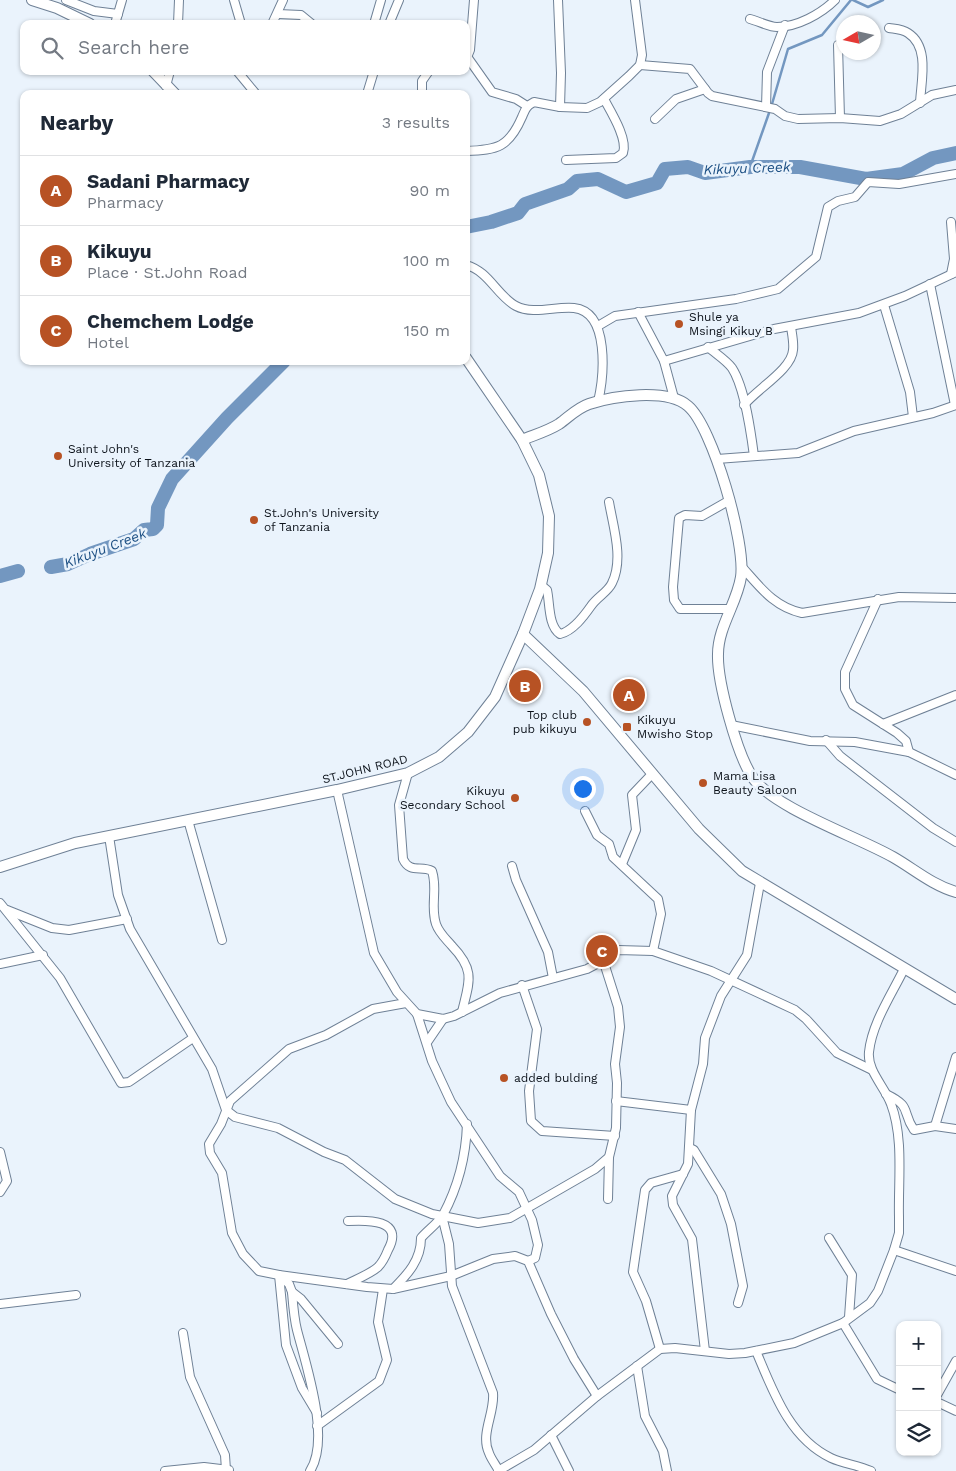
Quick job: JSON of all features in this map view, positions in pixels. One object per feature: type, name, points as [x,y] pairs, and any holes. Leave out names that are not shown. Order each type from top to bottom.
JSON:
[{"type":"street","points":[[32,0],[57,8],[82,20]]},
{"type":"street","points":[[66,0],[94,11],[118,14]]},
{"type":"street","points":[[116,20],[122,0]]},
{"type":"street","points":[[178,20],[179,0]]},
{"type":"street","points":[[234,0],[240,20]]},
{"type":"street","points":[[274,20],[283,0]]},
{"type":"street","points":[[375,20],[381,0]]},
{"type":"street","points":[[390,20],[398,0]]},
{"type":"street","points":[[470,34],[474,0]]},
{"type":"street","points":[[558,0],[560,107]]},
{"type":"street","points":[[470,151],[505,144],[515,132],[527,106],[539,102],[560,107],[587,108],[604,99],[640,65],[642,49],[635,0]]},
{"type":"street","points":[[750,18],[776,27],[819,13],[835,0]]},
{"type":"street","points":[[278,14],[301,15],[307,20]]},
{"type":"street","points":[[766,107],[767,72],[785,25]]},
{"type":"street","points":[[889,28],[908,33],[913,38],[922,55],[923,73],[920,102]]},
{"type":"street","points":[[838,60],[840,118]]},
{"type":"street","points":[[470,63],[492,92],[516,99],[527,106]]},
{"type":"street","points":[[640,65],[690,69],[705,90],[720,99],[766,107],[798,119],[886,120],[936,94],[956,90]]},
{"type":"street","points":[[156,75],[170,90]]},
{"type":"street","points":[[166,86],[169,75]]},
{"type":"street","points":[[240,75],[253,90]]},
{"type":"street","points":[[368,90],[373,75]]},
{"type":"street","points":[[422,90],[422,81],[426,75]]},
{"type":"street","points":[[655,119],[676,99],[705,90]]},
{"type":"street","points":[[566,160],[616,158],[623,153],[625,148],[618,125],[604,99]]},
{"type":"street","points":[[598,326],[615,316],[736,299],[778,289],[816,256],[823,238],[826,211],[832,204],[855,197],[868,182],[900,184],[956,174]]},
{"type":"street","points":[[664,360],[708,347],[791,327],[830,320],[884,305],[953,273],[954,259],[951,222]]},
{"type":"street","points":[[470,267],[479,271],[515,306],[531,309],[574,308],[590,314],[598,326],[602,371],[598,402]]},
{"type":"street","points":[[717,459],[798,453],[854,431],[956,405],[930,284]]},
{"type":"street","points":[[884,305],[910,392],[913,417]]},
{"type":"street","points":[[638,312],[664,360],[674,398]]},
{"type":"street","points":[[744,404],[755,392],[786,366],[794,352],[791,327]]},
{"type":"street","points":[[708,347],[731,368],[751,430],[754,456]]},
{"type":"street","name":"ST.JOHN ROAD","points":[[0,867],[75,843],[337,790],[408,773],[439,757],[454,746],[495,697],[523,634],[541,585],[548,553],[549,516],[539,475],[522,440],[470,364]]},
{"type":"street","points":[[522,440],[552,428],[584,406],[598,402],[640,396],[674,398],[688,405],[717,459],[730,500],[742,567],[731,610],[722,631],[718,652],[723,690],[731,725],[745,765],[753,779],[770,795],[893,857],[927,879],[956,892]]},
{"type":"street","points":[[730,500],[702,516],[679,518],[673,587],[674,600],[680,609],[731,610]]},
{"type":"street","points":[[541,585],[548,590],[552,618],[555,629],[560,634],[570,629],[609,587],[615,574],[617,554],[609,502]]},
{"type":"street","points":[[742,567],[768,596],[788,610],[802,613],[878,599],[899,597],[956,598]]},
{"type":"street","points":[[878,599],[845,672],[845,682],[848,696],[853,706],[883,724],[906,741],[910,752]]},
{"type":"street","points":[[523,634],[583,692],[700,829],[742,871],[956,999]]},
{"type":"street","points":[[883,724],[956,695]]},
{"type":"street","points":[[731,725],[810,741],[855,742],[910,752],[956,775]]},
{"type":"street","points":[[826,740],[840,756],[933,828],[956,842]]},
{"type":"street","points":[[408,773],[399,805],[403,859],[413,869],[432,871],[435,889],[433,904],[436,925],[462,956],[470,972],[462,1012]]},
{"type":"street","points":[[622,864],[636,830],[632,795],[652,774]]},
{"type":"street","points":[[337,790],[374,953],[396,992],[418,1014],[428,1041],[432,1061],[442,1086],[500,1176],[518,1192],[532,1220],[538,1245],[535,1258],[528,1261],[515,1256],[493,1259],[451,1276],[393,1289],[259,1271],[252,1266],[232,1233],[222,1173],[209,1149],[210,1140],[222,1124],[226,1110],[237,1094],[289,1049],[341,1027],[373,1009],[406,1003]]},
{"type":"street","points":[[585,811],[597,835],[609,844],[614,857],[658,899],[661,906],[653,951]]},
{"type":"street","points":[[188,820],[216,925],[222,940]]},
{"type":"street","points":[[109,836],[118,895],[134,937],[212,1069],[226,1110],[234,1117],[278,1128],[324,1152],[345,1160],[395,1198],[432,1214],[485,1223],[510,1218],[526,1211],[595,1169],[609,1157]]},
{"type":"street","points":[[512,866],[516,880],[548,952],[553,978]]},
{"type":"street","points":[[705,1351],[692,1239],[673,1205],[672,1196],[688,1164],[691,1110],[706,1038],[720,996],[729,980],[737,973],[747,955],[760,883]]},
{"type":"street","points":[[0,903],[60,978],[121,1082],[129,1082],[193,1038]]},
{"type":"street","points":[[7,910],[52,928],[69,930],[126,919]]},
{"type":"street","points":[[418,1014],[443,1019],[522,985],[586,969],[606,959],[618,950],[653,951],[729,980],[795,1010],[806,1019],[837,1053],[872,1070]]},
{"type":"street","points":[[0,964],[43,955]]},
{"type":"street","points":[[606,959],[605,966],[620,1018],[614,1064],[615,1136],[609,1157],[608,1199]]},
{"type":"street","points":[[442,1216],[449,1244],[451,1276],[472,1342],[491,1386],[494,1404],[486,1435],[488,1452],[499,1471],[534,1450],[597,1396],[660,1349],[675,1348],[738,1354],[794,1343],[846,1320],[870,1303],[874,1297],[894,1250],[899,1233],[898,1156],[895,1118],[886,1094],[872,1070],[869,1052],[878,1021],[904,969]]},
{"type":"street","points":[[522,985],[537,1029],[529,1091],[531,1121],[542,1131],[615,1136]]},
{"type":"street","points":[[428,1041],[443,1019]]},
{"type":"street","points":[[935,1126],[956,1057]]},
{"type":"street","points":[[886,1094],[901,1101],[905,1106],[914,1130],[935,1126],[956,1129]]},
{"type":"street","points":[[616,1101],[691,1110]]},
{"type":"street","points":[[393,1289],[416,1262],[421,1249],[421,1238],[442,1216],[459,1174],[466,1148],[466,1124]]},
{"type":"street","points":[[690,1148],[694,1150],[721,1194],[731,1224],[743,1286],[738,1303]]},
{"type":"street","points":[[0,1152],[7,1181],[0,1192]]},
{"type":"street","points":[[660,1349],[646,1301],[633,1272],[633,1260],[645,1190],[651,1183],[683,1174]]},
{"type":"street","points":[[347,1284],[379,1266],[392,1244],[392,1235],[389,1227],[380,1222],[348,1220]]},
{"type":"street","points":[[829,1238],[852,1275],[846,1320],[877,1379],[896,1388]]},
{"type":"street","points":[[894,1250],[956,1271]]},
{"type":"street","points":[[528,1261],[551,1314],[577,1364],[597,1396]]},
{"type":"street","points":[[279,1275],[289,1284],[292,1292],[296,1328],[317,1413],[318,1457],[310,1471]]},
{"type":"street","points":[[279,1275],[286,1345],[302,1388],[317,1413]]},
{"type":"street","points":[[317,1426],[379,1382],[387,1360],[378,1322],[383,1289]]},
{"type":"street","points":[[292,1292],[301,1299],[338,1344]]},
{"type":"street","points":[[0,1304],[76,1295]]},
{"type":"street","points":[[168,1471],[204,1466],[229,1470],[225,1455],[190,1377],[182,1333]]},
{"type":"street","points":[[756,1351],[784,1411],[799,1436],[831,1458],[871,1471]]},
{"type":"street","points":[[941,1388],[956,1361]]},
{"type":"street","points":[[637,1366],[645,1416],[663,1451],[667,1471]]},
{"type":"street","points":[[941,1404],[956,1411]]},
{"type":"street","points":[[551,1435],[569,1471]]},
{"type":"waterway","points":[[772,104],[788,49],[822,35],[851,0]]},
{"type":"waterway","points":[[853,0],[868,7],[883,0]]},
{"type":"waterway","points":[[750,167],[769,113]]},
{"type":"waterway","name":"Kikuyu Creek","points":[[470,226],[491,222],[518,213],[525,204],[568,189],[577,181],[598,179],[626,192],[657,183],[665,169],[688,167],[705,173],[750,167],[800,167],[866,179],[903,174],[933,158],[956,153]]},
{"type":"waterway","name":"Kikuyu Creek","points":[[51,567],[68,564],[90,554],[134,539],[144,530],[153,529],[157,525],[158,508],[172,479],[227,418],[280,365]]},
{"type":"waterway","name":"Kikuyu Creek","points":[[0,576],[18,571]]},
{"type":"place","name":"Shule ya Msingi Kikuy B","points":[[679,324]]},
{"type":"place","name":"Saint John's University of Tanzania","points":[[58,456]]},
{"type":"place","name":"St.John's University of Tanzania","points":[[254,520]]},
{"type":"place","name":"Kikuyu","points":[[525,686]]},
{"type":"place","name":"Sadani Pharmacy","points":[[629,695]]},
{"type":"place","name":"Top club pub kikuyu","points":[[587,722]]},
{"type":"place","name":"Kikuyu Mwisho Stop","points":[[627,727]]},
{"type":"place","name":"Mama Lisa Beauty Saloon","points":[[703,783]]},
{"type":"place","name":"Kikuyu Secondary School","points":[[515,798]]},
{"type":"place","name":"Chemchem Lodge","points":[[602,951]]},
{"type":"place","name":"added bulding","points":[[504,1078]]}]
